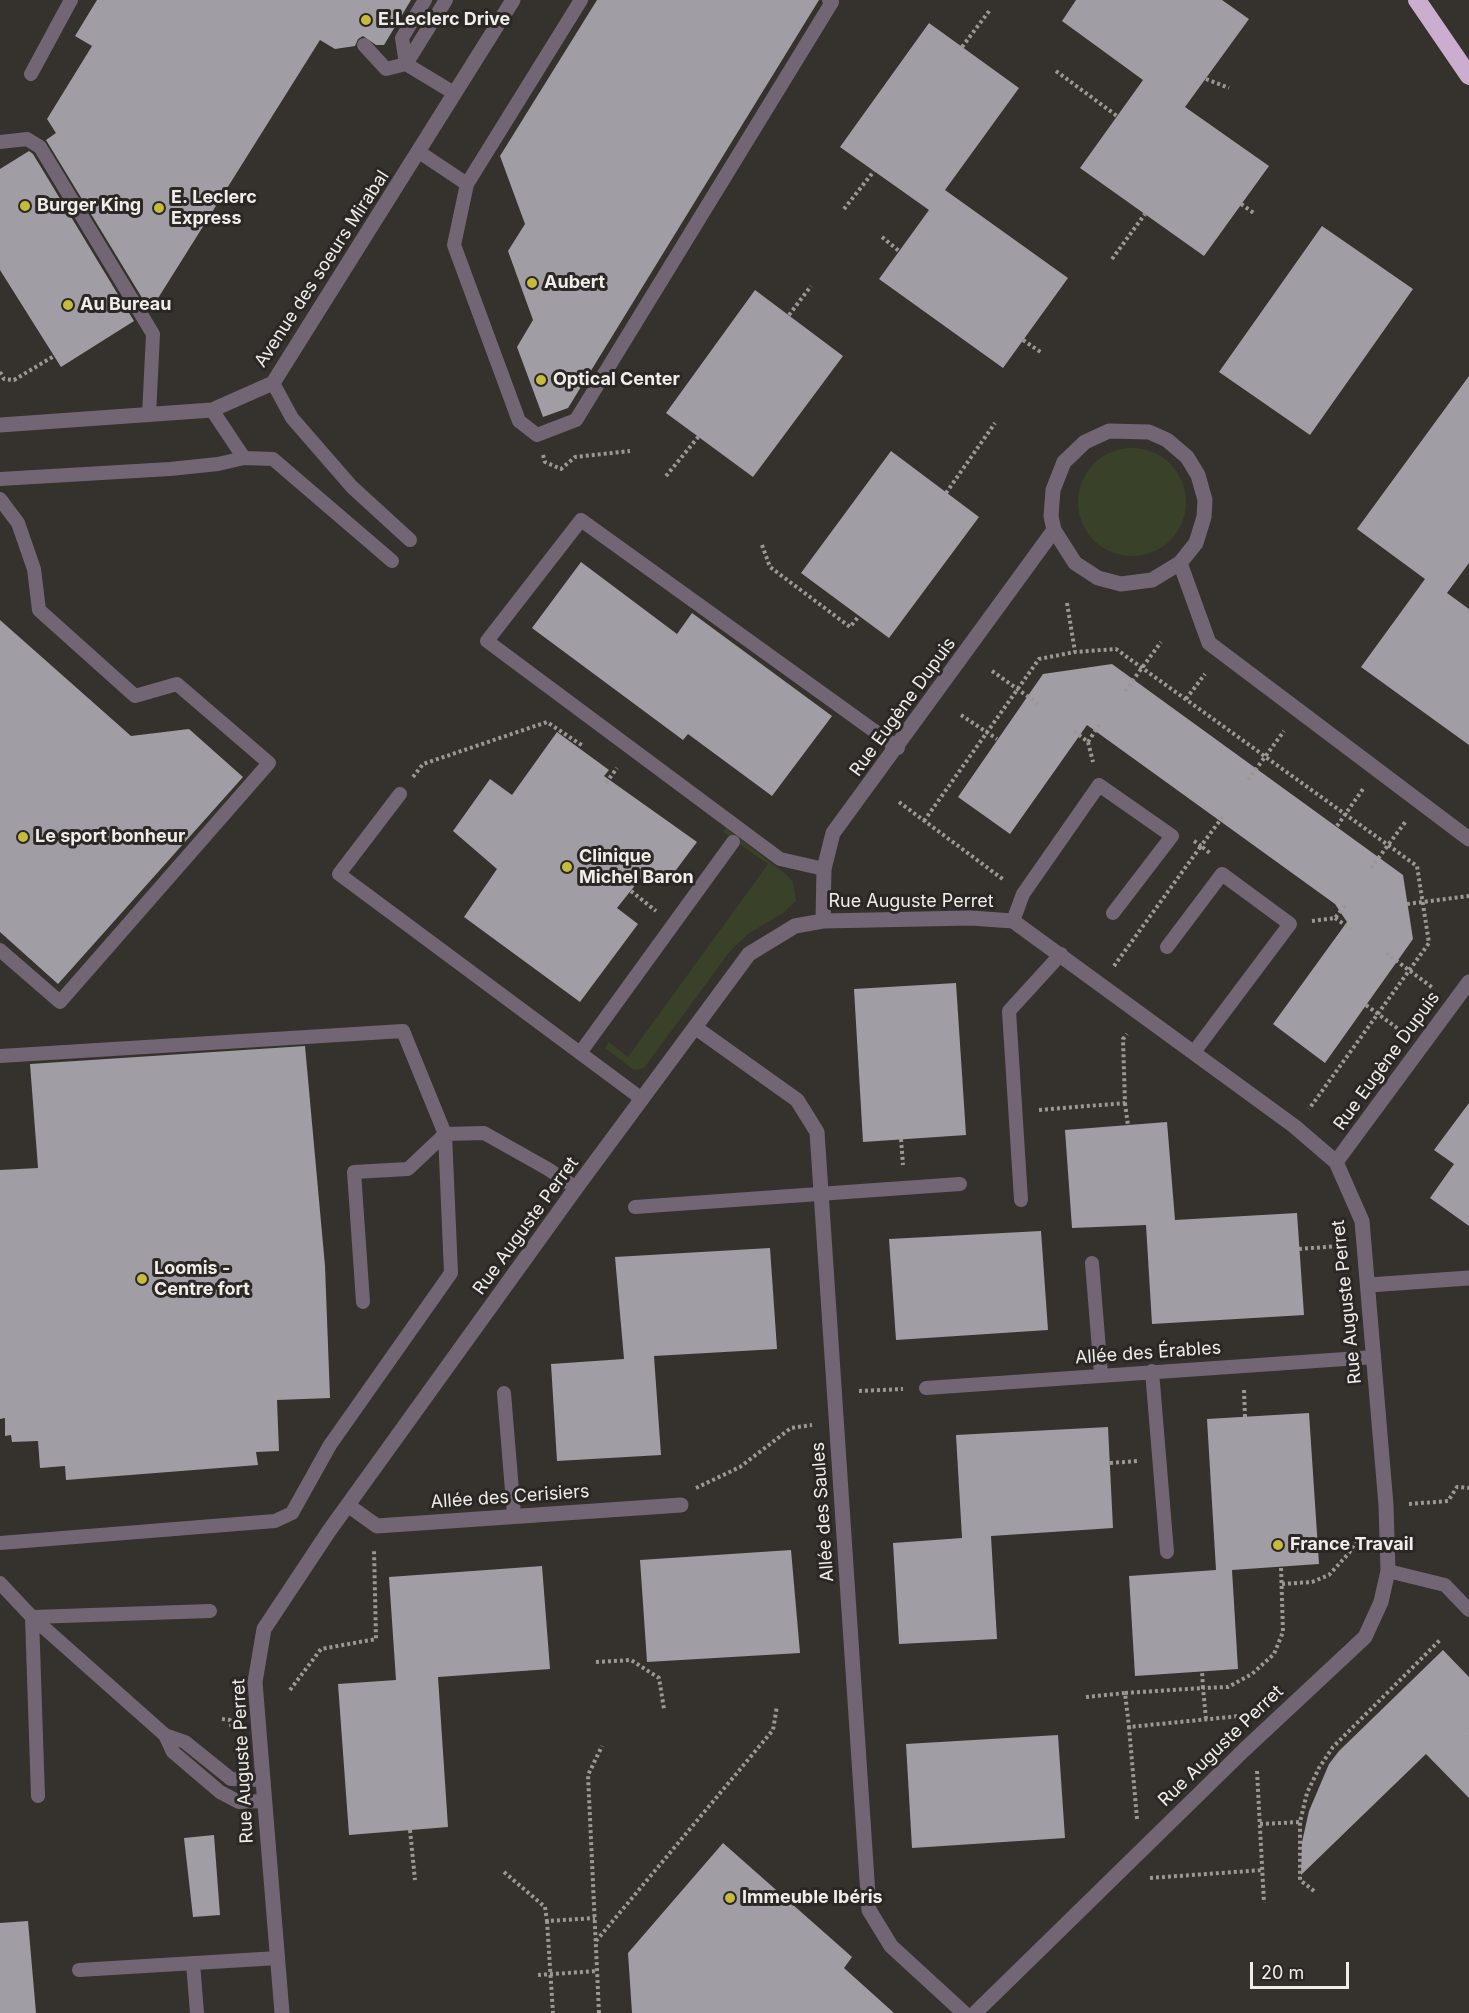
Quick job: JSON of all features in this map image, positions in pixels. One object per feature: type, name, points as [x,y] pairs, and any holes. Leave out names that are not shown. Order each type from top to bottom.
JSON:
[{"type":"highway","points":[[1417,0],[1469,76]]},
{"type":"street","name":"Avenue des soeurs Mirabal","points":[[0,425],[212,410],[273,383],[513,0]]},
{"type":"street","points":[[1109,431],[1149,432],[1167,440],[1187,458],[1198,475],[1205,500],[1204,517],[1196,543],[1180,564],[1152,580],[1121,584],[1098,578],[1076,563],[1054,530],[1051,516],[1053,490],[1064,462],[1085,442],[1109,431]]},
{"type":"street","name":"Rue Eugène Dupuis","points":[[823,921],[824,869],[833,833],[898,748],[1054,530]]},
{"type":"street","points":[[1180,564],[1209,643],[1469,839]]},
{"type":"street","name":"Rue Auguste Perret","points":[[282,2013],[262,1800],[255,1682],[264,1629],[576,1188],[750,954],[795,926],[823,921],[970,918],[1013,921],[1294,1126],[1336,1162],[1362,1221],[1386,1505],[1388,1571],[1382,1602],[1365,1637],[1125,1865],[975,2013]]},
{"type":"street","name":"Rue Eugène Dupuis","points":[[1336,1162],[1469,982]]},
{"type":"street","name":"Allée des Saules","points":[[696,1028],[797,1100],[817,1132],[869,1910],[891,1946],[964,2013]]},
{"type":"street","points":[[1369,1285],[1469,1278]]},
{"type":"street","name":"Allée des Cerisiers","points":[[349,1506],[377,1526],[676,1505]]},
{"type":"lane","points":[[31,74],[71,0]]},
{"type":"lane","points":[[406,64],[402,38],[425,0]]},
{"type":"lane","points":[[364,45],[386,69],[406,64],[446,0]]},
{"type":"lane","points":[[581,0],[467,183],[454,245],[519,421],[537,435],[576,420],[832,2],[829,0]]},
{"type":"lane","points":[[406,64],[454,93]]},
{"type":"lane","points":[[0,142],[27,139],[40,147],[153,334],[149,415]]},
{"type":"lane","points":[[418,152],[467,183]]},
{"type":"lane","points":[[273,383],[292,418],[352,486],[410,540]]},
{"type":"lane","points":[[212,410],[244,458]]},
{"type":"lane","points":[[0,479],[218,465],[244,458],[273,459],[392,561]]},
{"type":"lane","points":[[0,499],[18,523],[34,569],[39,610],[135,696],[177,684],[269,763],[60,1002],[0,950]]},
{"type":"lane","points":[[824,869],[780,859],[487,641],[581,520],[898,748]]},
{"type":"lane","points":[[1013,921],[1023,894],[1099,785],[1172,836],[1113,913]]},
{"type":"lane","points":[[400,794],[339,874],[642,1100]]},
{"type":"lane","points":[[580,1053],[733,842]]},
{"type":"lane","points":[[1167,947],[1222,874],[1290,924],[1194,1052]]},
{"type":"lane","points":[[1021,1200],[1009,1011],[1061,954]]},
{"type":"lane","points":[[0,1056],[403,1031],[445,1134],[451,1273],[330,1445],[292,1513],[275,1521],[0,1543]]},
{"type":"lane","points":[[363,1302],[354,1172],[408,1169],[445,1134],[484,1133],[548,1169],[576,1188]]},
{"type":"lane","points":[[635,1207],[960,1184]]},
{"type":"lane","points":[[1092,1263],[1101,1374]]},
{"type":"lane","name":"Allée des Érables","points":[[926,1388],[1101,1374],[1374,1357]]},
{"type":"lane","points":[[1152,1371],[1167,1552]]},
{"type":"lane","points":[[504,1393],[514,1515]]},
{"type":"lane","points":[[1388,1571],[1445,1585],[1469,1610]]},
{"type":"lane","points":[[0,1583],[32,1617],[165,1735],[185,1742],[231,1779],[261,1780]]},
{"type":"lane","points":[[32,1617],[210,1611]]},
{"type":"lane","points":[[32,1617],[39,1796]]},
{"type":"lane","points":[[165,1735],[173,1752],[220,1792],[240,1802],[262,1800]]},
{"type":"lane","points":[[79,1970],[278,1958]]},
{"type":"lane","points":[[194,1963],[197,2013]]},
{"type":"path","points":[[962,47],[990,10]]},
{"type":"path","points":[[1056,71],[1117,116]]},
{"type":"path","points":[[1206,79],[1229,88]]},
{"type":"path","points":[[844,209],[874,171]]},
{"type":"path","points":[[1241,204],[1255,214]]},
{"type":"path","points":[[1112,259],[1145,214]]},
{"type":"path","points":[[882,237],[899,251]]},
{"type":"path","points":[[789,315],[811,286]]},
{"type":"path","points":[[1023,340],[1042,353]]},
{"type":"path","points":[[0,372],[4,379],[14,380],[54,356]]},
{"type":"path","points":[[946,493],[995,423]]},
{"type":"path","points":[[537,435],[545,462],[561,469],[575,457],[630,451]]},
{"type":"path","points":[[666,476],[699,436]]},
{"type":"path","points":[[762,545],[770,567],[849,627],[859,616]]},
{"type":"path","points":[[1067,603],[1075,652]]},
{"type":"path","points":[[1125,691],[1161,642]]},
{"type":"path","points":[[924,821],[1039,659],[1075,652],[1116,649],[1417,866],[1429,943],[1307,1112]]},
{"type":"path","points":[[992,670],[1040,705]]},
{"type":"path","points":[[1186,699],[1205,674]]},
{"type":"path","points":[[960,715],[997,740]]},
{"type":"path","points":[[400,794],[423,764],[548,722],[587,748]]},
{"type":"path","points":[[1088,742],[1099,725]]},
{"type":"path","points":[[1074,731],[1088,742],[1099,785]]},
{"type":"path","points":[[1248,780],[1284,731]]},
{"type":"path","points":[[606,783],[617,768],[607,761]]},
{"type":"path","points":[[1336,826],[1363,789]]},
{"type":"path","points":[[899,802],[1023,894]]},
{"type":"path","points":[[1101,983],[1224,815]]},
{"type":"path","points":[[1371,868],[1406,820]]},
{"type":"path","points":[[1172,836],[1188,837],[1202,846]]},
{"type":"path","points":[[631,891],[673,924]]},
{"type":"path","points":[[1407,904],[1469,897]]},
{"type":"path","points":[[1335,918],[1346,904]]},
{"type":"path","points":[[1290,924],[1335,918],[1351,929]]},
{"type":"path","points":[[1386,953],[1432,988]]},
{"type":"path","points":[[1366,1005],[1401,1031]]},
{"type":"path","points":[[1128,1125],[1123,1039],[1130,1031]]},
{"type":"path","points":[[1014,1112],[1125,1103]]},
{"type":"path","points":[[1299,1249],[1343,1245]]},
{"type":"path","points":[[834,1392],[926,1388]]},
{"type":"path","points":[[676,1505],[673,1495],[691,1490],[740,1467],[791,1428],[836,1422]]},
{"type":"path","points":[[1386,1505],[1448,1501],[1457,1487],[1469,1488]]},
{"type":"path","points":[[290,1689],[321,1649],[376,1639],[374,1544],[368,1519]]},
{"type":"path","points":[[1282,1584],[1312,1582],[1329,1575],[1349,1553],[1361,1533]]},
{"type":"path","points":[[1086,1697],[1228,1687],[1252,1674],[1274,1654],[1282,1632],[1281,1567]]},
{"type":"path","points":[[1314,1892],[1300,1880],[1300,1822],[1307,1793],[1333,1747],[1440,1640]]},
{"type":"path","points":[[596,1662],[632,1660],[659,1678],[664,1709]]},
{"type":"path","points":[[1202,1671],[1206,1719]]},
{"type":"path","points":[[1125,1693],[1137,1823]]},
{"type":"path","points":[[596,1941],[773,1730],[777,1706]]},
{"type":"path","points":[[1129,1727],[1240,1716],[1244,1720]]},
{"type":"path","points":[[599,2013],[588,1775],[602,1746]]},
{"type":"path","points":[[1257,1764],[1264,1903]]},
{"type":"path","points":[[1260,1824],[1300,1822]]},
{"type":"path","points":[[410,1830],[415,1880]]},
{"type":"path","points":[[1125,1865],[1139,1878],[1263,1870]]},
{"type":"path","points":[[504,1872],[545,1906],[553,2013]]},
{"type":"path","points":[[547,1921],[595,1918]]},
{"type":"path","points":[[538,1975],[597,1971]]},
{"type":"green space","points":[[1132,448],[1153,452],[1170,464],[1182,481],[1186,502],[1182,523],[1170,540],[1153,552],[1132,556],[1111,552],[1094,540],[1082,523],[1078,502],[1082,481],[1094,464],[1111,452]]},
{"type":"green space","points":[[726,828],[788,876],[793,882],[796,901],[783,913],[748,934],[731,950],[644,1068],[634,1070],[605,1048],[609,1042],[628,1057],[768,864],[723,832]]},
{"type":"building","name":"E. Leclerc Express","points":[[97,0],[411,0],[384,45],[376,45],[363,36],[358,39],[355,46],[335,49],[320,40],[150,311],[46,140],[56,133],[47,119],[92,46],[75,36]]},
{"type":"building","points":[[597,0],[819,0],[568,408],[543,417],[517,347],[533,320],[508,251],[525,224],[500,156]]},
{"type":"building","points":[[1076,0],[1222,0],[1249,19],[1185,107],[1269,166],[1204,256],[1080,168],[1143,80],[1062,21]]},
{"type":"building","points":[[929,23],[1019,88],[945,190],[1068,278],[1003,368],[879,279],[929,210],[840,147]]},
{"type":"building","points":[[29,151],[33,154],[134,321],[61,367],[0,270],[0,169]]},
{"type":"building","points":[[1322,226],[1413,289],[1310,435],[1219,372]]},
{"type":"building","points":[[755,290],[843,356],[753,477],[666,413]]},
{"type":"building","points":[[1469,376],[1469,563],[1447,593],[1469,609],[1469,745],[1361,667],[1425,579],[1357,529]]},
{"type":"building","points":[[891,451],[979,517],[889,638],[801,573]]},
{"type":"building","points":[[581,562],[677,634],[692,613],[832,716],[772,796],[688,734],[683,740],[532,628]]},
{"type":"building","points":[[0,620],[131,736],[189,729],[243,777],[58,984],[0,932]]},
{"type":"building","points":[[1112,664],[1403,875],[1413,939],[1325,1063],[1273,1024],[1347,922],[1335,904],[1087,725],[1010,834],[958,797],[1043,674]]},
{"type":"building","name":"Clinique Michel Baron","points":[[557,732],[609,770],[604,776],[697,842],[667,882],[648,869],[617,908],[638,924],[580,1002],[464,917],[497,869],[453,831],[490,779],[512,795]]},
{"type":"building","points":[[956,983],[966,1135],[863,1142],[854,989]]},
{"type":"building","points":[[305,1046],[325,1266],[330,1398],[277,1400],[279,1451],[256,1452],[258,1465],[66,1480],[65,1466],[40,1468],[38,1441],[12,1442],[11,1435],[5,1436],[5,1418],[0,1419],[0,1170],[38,1168],[30,1064]]},
{"type":"building","points":[[1469,1103],[1469,1226],[1430,1198],[1454,1164],[1434,1150]]},
{"type":"building","points":[[1167,1122],[1175,1220],[1297,1213],[1304,1315],[1152,1324],[1146,1225],[1072,1228],[1065,1130]]},
{"type":"building","points":[[1041,1231],[1048,1330],[896,1340],[889,1239]]},
{"type":"building","points":[[770,1248],[777,1349],[654,1356],[661,1455],[557,1461],[551,1364],[624,1359],[615,1257]]},
{"type":"building","points":[[1309,1413],[1319,1564],[1232,1570],[1238,1669],[1135,1676],[1129,1576],[1216,1570],[1207,1419]]},
{"type":"building","points":[[1108,1427],[1113,1528],[991,1536],[997,1639],[899,1644],[893,1543],[962,1538],[956,1435]]},
{"type":"building","points":[[791,1550],[800,1653],[647,1662],[640,1560]]},
{"type":"building","points":[[542,1566],[550,1669],[438,1677],[448,1827],[349,1835],[338,1684],[396,1680],[389,1577]]},
{"type":"building","points":[[1443,1650],[1469,1677],[1469,1798],[1426,1754],[1301,1875],[1302,1842],[1309,1811],[1329,1764],[1339,1751]]},
{"type":"building","points":[[1058,1735],[1065,1838],[912,1848],[906,1744]]},
{"type":"building","points":[[214,1835],[220,1915],[193,1917],[184,1838]]},
{"type":"building","name":"Immeuble Ibéris","points":[[723,1843],[852,1957],[844,1968],[894,2013],[632,2013],[628,1953]]},
{"type":"building","points":[[28,1921],[36,2013],[0,2013],[0,1923]]},
{"type":"place","name":"E.Leclerc Drive","points":[[366,20]]},
{"type":"place","name":"Burger King","points":[[25,206]]},
{"type":"place","name":"E. Leclerc Express","points":[[159,208]]},
{"type":"place","name":"Aubert","points":[[532,283]]},
{"type":"place","name":"Au Bureau","points":[[68,305]]},
{"type":"place","name":"Optical Center","points":[[541,380]]},
{"type":"place","name":"Le sport bonheur","points":[[23,837]]},
{"type":"place","name":"Clinique Michel Baron","points":[[567,867]]},
{"type":"place","name":"Loomis - Centre fort","points":[[142,1279]]},
{"type":"place","name":"France Travail","points":[[1278,1545]]},
{"type":"place","name":"Immeuble Ibéris","points":[[730,1898]]}]
